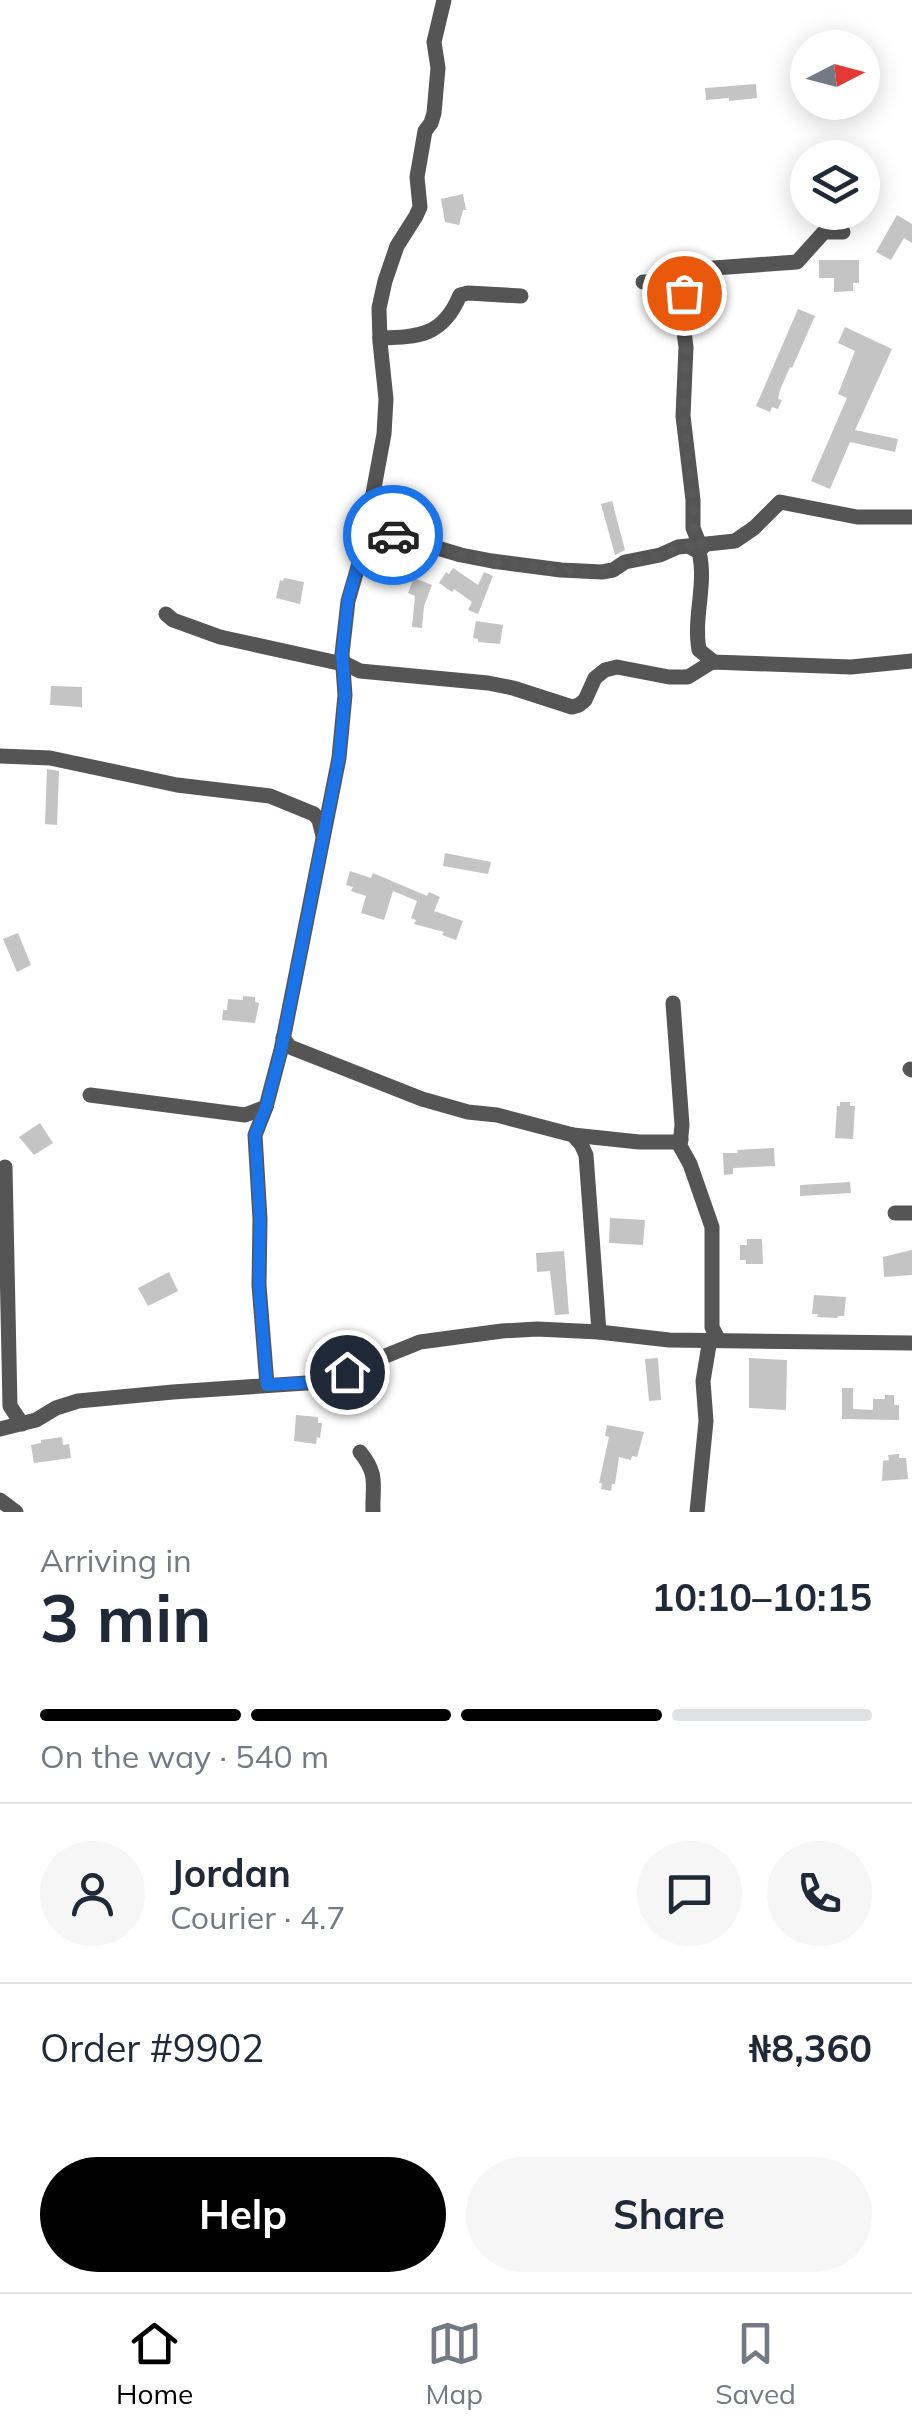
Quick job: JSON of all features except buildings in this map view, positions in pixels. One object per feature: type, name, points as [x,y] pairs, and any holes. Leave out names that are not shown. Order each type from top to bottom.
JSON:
[{"type":"street","points":[[255,1135],[285,1045],[339,758],[348,600],[364,543],[374,527],[384,434],[386,399],[379,308],[398,246],[420,202],[417,176],[424,131],[434,113],[438,68],[434,42],[444,0]]},
{"type":"street","points":[[682,312],[650,282],[674,282],[700,269],[796,262],[824,232],[843,232]]},
{"type":"street","points":[[686,278],[682,312],[686,347],[683,416],[693,528],[702,565],[696,622],[699,661],[693,674]]},
{"type":"street","points":[[380,338],[417,338],[429,332],[445,319],[460,295],[521,296]]},
{"type":"street","points":[[374,527],[492,562],[583,572],[613,570],[624,562],[660,556],[678,547],[698,548],[735,541],[780,502],[858,518],[912,518]]},
{"type":"street","points":[[166,614],[220,637],[346,668],[513,688],[572,706],[579,706],[584,700],[595,678],[617,667],[688,677],[714,662],[851,667],[912,661]]},
{"type":"street","points":[[699,650],[714,662]]},
{"type":"street","points":[[0,756],[50,758],[178,784],[270,796],[314,814],[320,820],[324,838]]},
{"type":"street","points":[[314,814],[330,802]]},
{"type":"street","points":[[673,1003],[679,1143],[712,1227],[714,1339],[703,1381],[706,1421],[696,1512]]},
{"type":"street","points":[[285,1045],[422,1100],[573,1135],[679,1143]]},
{"type":"street","points":[[90,1095],[246,1115],[266,1107]]},
{"type":"street","points":[[246,1115],[255,1135],[259,1285],[267,1385]]},
{"type":"street","points":[[573,1135],[586,1156],[599,1332]]},
{"type":"street","points":[[586,1156],[600,1139]]},
{"type":"street","points":[[2,1429],[10,1406],[5,1167]]},
{"type":"street","points":[[895,1213],[912,1213]]},
{"type":"street","points":[[2,1429],[36,1420],[78,1401],[321,1382],[420,1342],[502,1330],[599,1332],[669,1340],[912,1343]]},
{"type":"street","points":[[10,1406],[22,1424]]},
{"type":"street","points":[[360,1452],[374,1475],[374,1512]]},
{"type":"street","points":[[0,1500],[16,1512]]},
{"type":"way so far","points":[[393,535],[492,562],[583,572],[613,570],[624,562],[660,556],[678,547],[704,546],[698,542],[693,528],[683,416],[684,293]]},
{"type":"route","points":[[347,1372],[321,1382],[267,1385],[259,1285],[255,1135],[281,1050],[339,758],[348,600],[364,543],[380,531],[393,535]]}]
